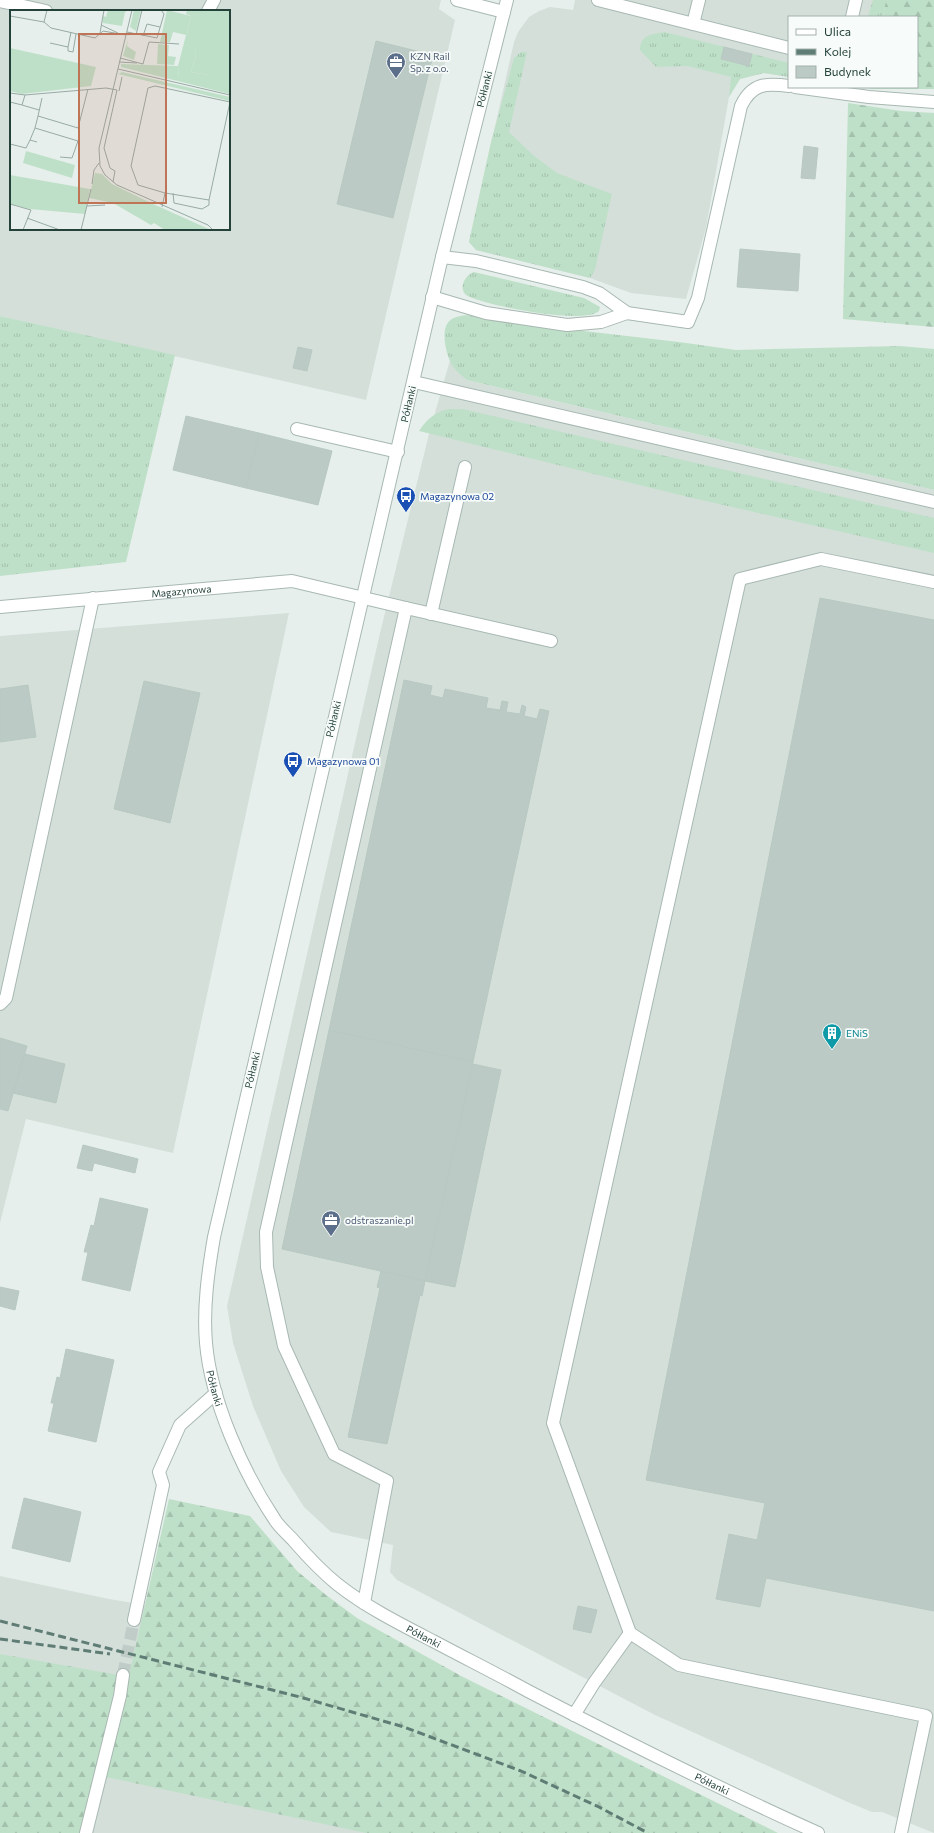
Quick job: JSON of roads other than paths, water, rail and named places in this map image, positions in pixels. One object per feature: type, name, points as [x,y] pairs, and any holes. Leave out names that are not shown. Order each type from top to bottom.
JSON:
[{"type":"street","points":[[209,10],[214,0]]},
{"type":"street","points":[[457,0],[506,6]]},
{"type":"street","points":[[598,0],[617,2],[693,24],[788,48]]},
{"type":"street","points":[[693,24],[699,0]]},
{"type":"street","points":[[852,16],[856,0]]},
{"type":"street","points":[[0,1],[41,10]]},
{"type":"street","name":"Półłanki","points":[[506,6],[432,297],[398,452],[361,597],[214,1236],[208,1269],[206,1336],[210,1371],[216,1393],[241,1461],[276,1522],[312,1562],[336,1583],[364,1603],[411,1630],[574,1715],[688,1772],[818,1833]]},
{"type":"street","points":[[442,257],[476,261],[583,287],[599,293],[627,313],[688,322],[698,298],[741,106],[750,91],[757,87],[770,84],[788,86]]},
{"type":"street","points":[[802,88],[869,97],[934,102]]},
{"type":"street","points":[[432,297],[486,313],[567,325],[601,322],[627,313]]},
{"type":"street","points":[[414,382],[934,502]]},
{"type":"street","points":[[297,429],[398,452]]},
{"type":"street","points":[[431,614],[465,467]]},
{"type":"street","points":[[901,1833],[930,1716],[679,1665],[630,1633],[553,1423],[740,579],[821,559],[934,582]]},
{"type":"street","name":"Magazynowa","points":[[0,607],[292,581],[551,641]]},
{"type":"street","points":[[0,1004],[6,998],[93,598]]},
{"type":"street","points":[[364,1603],[387,1481],[334,1454],[284,1346],[268,1267],[266,1232],[406,608]]},
{"type":"street","points":[[134,1620],[163,1485],[159,1472],[180,1425],[216,1393]]},
{"type":"street","points":[[574,1715],[594,1683],[630,1633]]},
{"type":"street","points":[[86,1833],[120,1696],[123,1675]]},
{"type":"tunnel","points":[[123,1675],[134,1620]]},
{"type":"railway","points":[[0,1621],[300,1697],[404,1727],[521,1771],[599,1807],[648,1833]]},
{"type":"railway","points":[[0,1639],[110,1654]]},
{"type":"place","name":"KZN Rail Sp. z o.o.","points":[[396,79]]},
{"type":"place","name":"Magazynowa 02","points":[[406,513]]},
{"type":"place","name":"Magazynowa 01","points":[[293,778]]},
{"type":"place","name":"ENiS","points":[[832,1050]]},
{"type":"place","name":"odstraszanie.pl","points":[[331,1237]]}]
